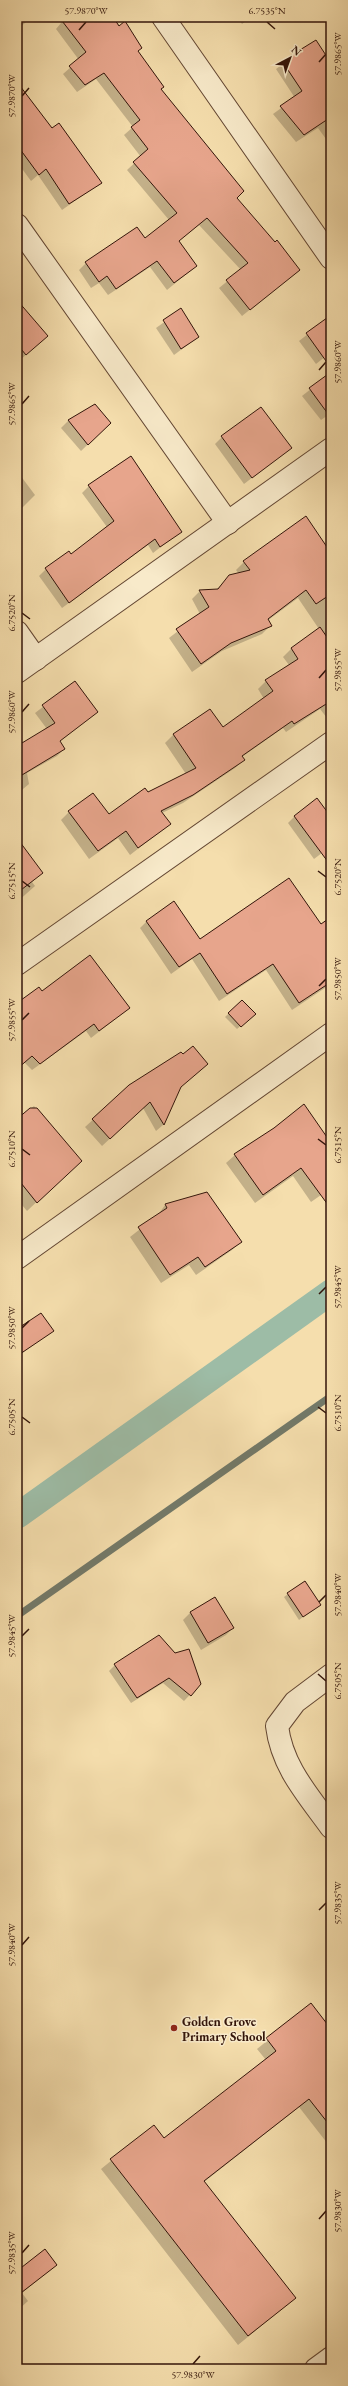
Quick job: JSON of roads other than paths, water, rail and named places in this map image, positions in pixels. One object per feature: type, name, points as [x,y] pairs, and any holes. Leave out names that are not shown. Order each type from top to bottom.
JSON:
[{"type":"street","points":[[162,17],[331,258]]},
{"type":"street","points":[[17,225],[228,523]]},
{"type":"street","points":[[17,672],[331,450]]},
{"type":"street","points":[[17,632],[36,659]]},
{"type":"street","points":[[17,964],[331,743]]},
{"type":"street","points":[[17,1258],[331,1034]]},
{"type":"street","points":[[331,1675],[295,1702],[277,1726],[280,1745],[292,1774],[331,1827]]},
{"type":"street","points":[[316,2369],[331,2358]]},
{"type":"waterway","points":[[17,1516],[331,1292]]},
{"type":"waterway","points":[[17,1616],[331,1396]]},
{"type":"place","name":"Golden Grove Primary School","points":[[174,2028]]}]
